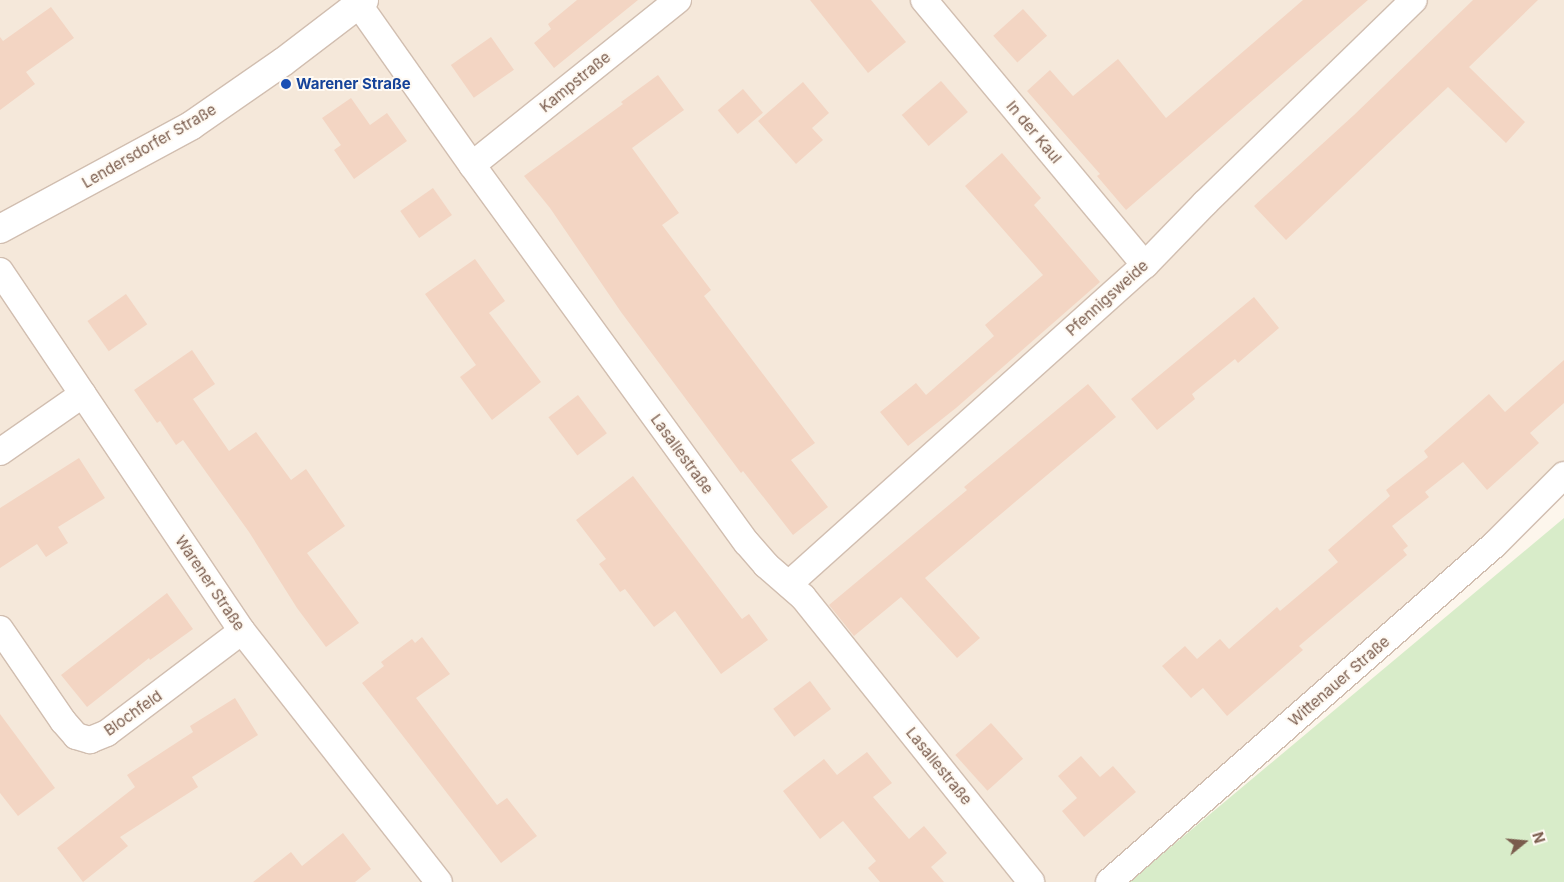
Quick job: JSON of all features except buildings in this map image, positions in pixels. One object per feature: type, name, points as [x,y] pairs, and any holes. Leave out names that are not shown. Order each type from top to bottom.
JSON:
[{"type":"street","name":"Kampstraße","points":[[472,165],[678,0]]},
{"type":"street","name":"In der Kaul","points":[[924,0],[1145,265]]},
{"type":"street","name":"Pfennigsweide","points":[[788,584],[1145,265],[1205,203],[1414,0]]},
{"type":"street","name":"Lasallestraße","points":[[361,2],[472,165],[747,543],[766,565],[810,605],[1031,882]]},
{"type":"street","name":"Lendersdorfer Straße","points":[[0,229],[192,125],[283,62],[361,2]]},
{"type":"street","name":"Warener Straße","points":[[0,271],[242,631],[426,878]]},
{"type":"street","points":[[0,452],[83,394]]},
{"type":"street","name":"Wittenauer Straße","points":[[1108,882],[1488,551],[1564,475]]},
{"type":"street","name":"Blochfeld","points":[[0,629],[63,721],[76,736],[90,740],[107,733],[242,631]]},
{"type":"shaded area","points":[[0,0],[1564,0],[1564,481],[1099,882],[0,882]]},
{"type":"green space","points":[[1564,518],[1564,882],[1129,882]]},
{"type":"place","name":"Warener Straße","points":[[286,84]]}]
